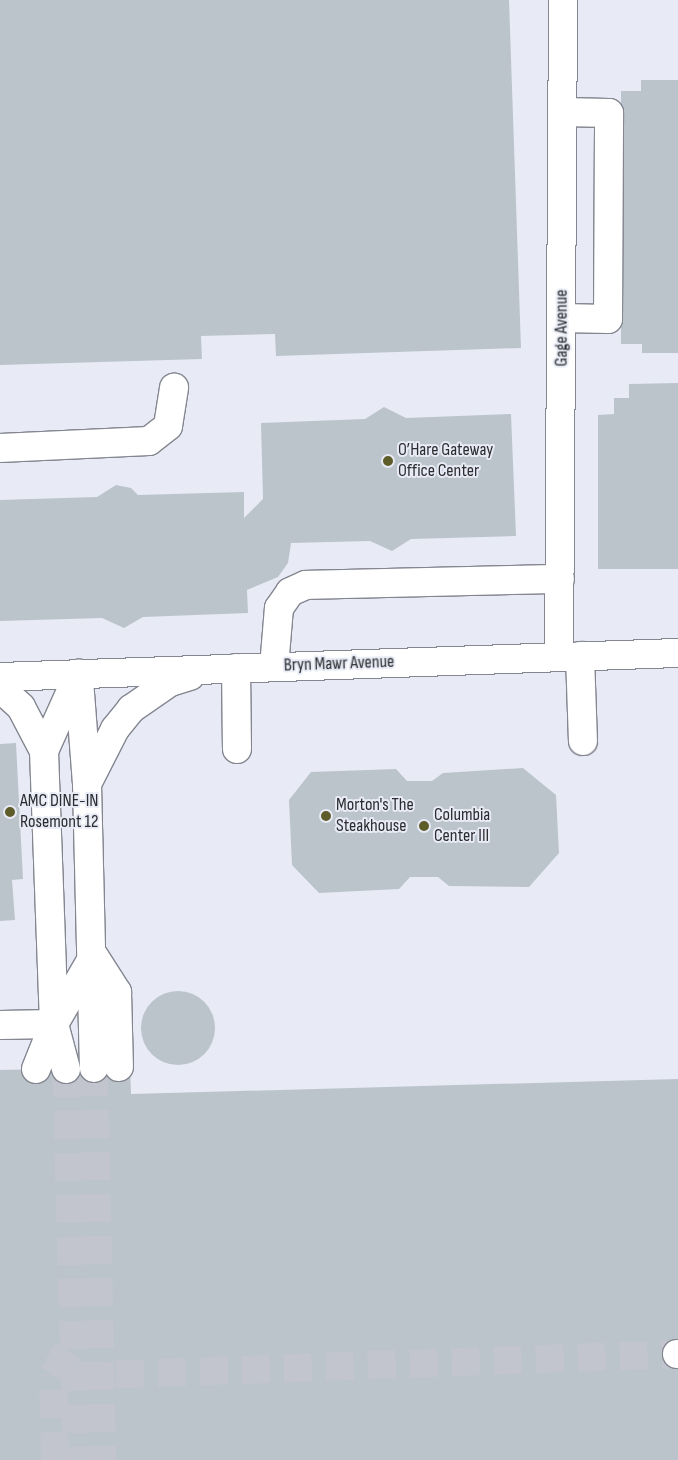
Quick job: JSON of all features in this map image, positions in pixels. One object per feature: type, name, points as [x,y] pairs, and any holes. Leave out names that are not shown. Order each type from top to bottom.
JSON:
[{"type":"street","name":"Gage Avenue","points":[[564,0],[560,579],[583,741]]},
{"type":"street","points":[[562,318],[608,319],[609,113],[563,112]]},
{"type":"street","points":[[0,448],[149,441],[168,426],[174,387]]},
{"type":"street","points":[[274,666],[279,608],[290,592],[306,585],[560,579]]},
{"type":"street","name":"Bryn Mawr Avenue","points":[[0,677],[678,652]]},
{"type":"street","points":[[87,784],[115,729],[131,709],[170,682],[228,668],[237,749]]},
{"type":"street","points":[[44,751],[79,673]]},
{"type":"street","points":[[79,673],[87,784],[94,956],[106,1068]]},
{"type":"street","points":[[0,688],[21,707],[44,751],[54,1024],[66,1069]]},
{"type":"street","points":[[36,1069],[54,1024],[94,956]]},
{"type":"street","points":[[0,1025],[54,1024]]},
{"type":"building","points":[[0,0],[509,0],[521,348],[276,356],[275,334],[201,336],[202,359],[0,365]]},
{"type":"building","points":[[641,80],[678,80],[678,353],[642,353],[642,344],[621,344],[621,91],[641,91]]},
{"type":"building","points":[[678,383],[678,569],[598,569],[598,415],[614,414],[614,398],[629,398],[629,384]]},
{"type":"building","points":[[384,407],[406,418],[511,414],[516,536],[411,539],[392,551],[370,541],[291,543],[288,563],[278,577],[247,590],[248,613],[143,617],[124,628],[102,618],[0,621],[0,500],[97,497],[116,485],[131,488],[138,495],[244,492],[244,518],[263,499],[261,423],[365,419]]},
{"type":"building","name":"AMC DINE-IN Rosemont 12","points":[[16,743],[23,879],[12,880],[15,920],[0,921],[0,744]]},
{"type":"building","name":"Columbia Center III","points":[[523,768],[556,795],[559,853],[529,887],[449,886],[438,877],[410,877],[399,889],[319,893],[292,865],[289,800],[311,772],[396,769],[407,781],[432,781],[443,773]]},
{"type":"building","points":[[178,991],[192,994],[204,1002],[212,1014],[215,1028],[212,1042],[204,1054],[192,1062],[178,1065],[164,1062],[152,1054],[144,1042],[141,1028],[144,1014],[152,1002],[164,994]]},
{"type":"building","points":[[130,1067],[131,1094],[678,1079],[678,1460],[0,1460],[0,1070]]},
{"type":"tunnel","points":[[94,1068],[102,1460]]},
{"type":"tunnel","points":[[66,1069],[77,1460]]},
{"type":"tunnel","points":[[55,1460],[53,1375],[73,1342]]},
{"type":"tunnel","points":[[74,1376],[677,1354]]},
{"type":"place","name":"O’Hare Gateway Office Center","points":[[388,461]]},
{"type":"place","name":"AMC DINE-IN Rosemont 12","points":[[10,812]]},
{"type":"place","name":"Morton's The Steakhouse","points":[[326,816]]},
{"type":"place","name":"Columbia Center III","points":[[424,826]]}]
